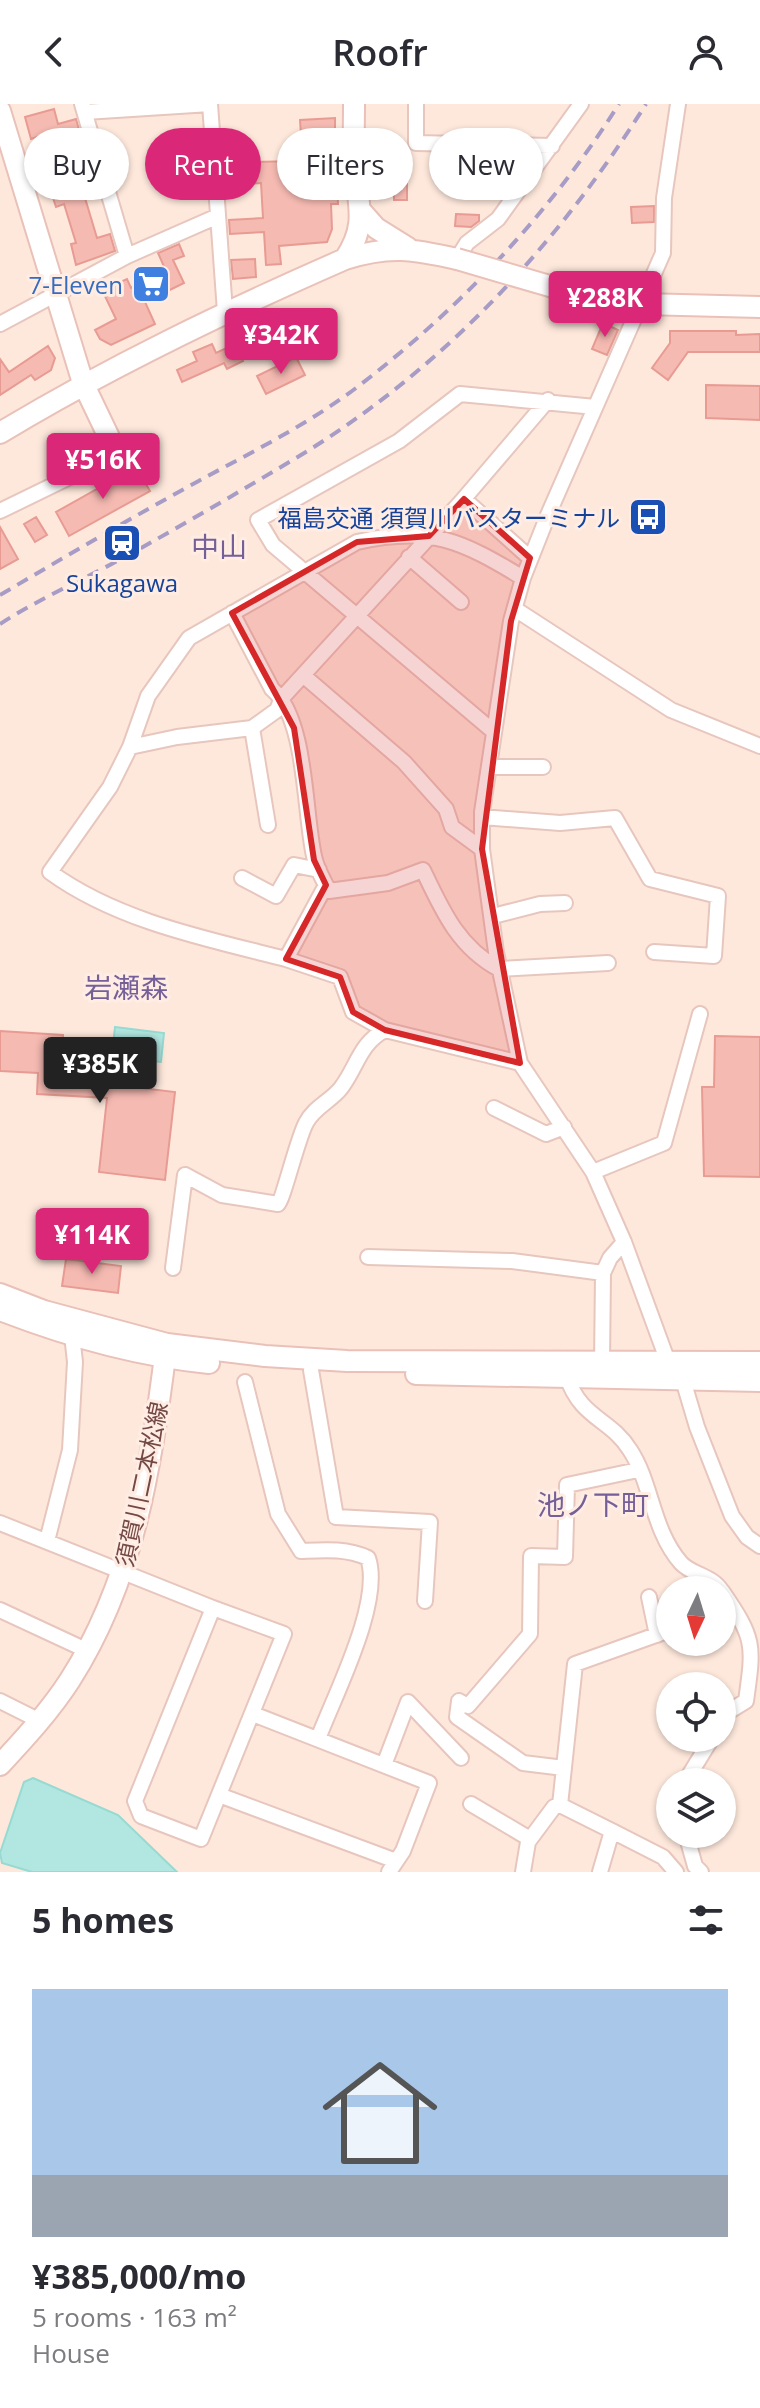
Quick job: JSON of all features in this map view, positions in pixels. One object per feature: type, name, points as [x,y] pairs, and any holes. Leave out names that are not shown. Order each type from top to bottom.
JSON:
[{"type":"street","points":[[0,511],[117,454],[83,383],[55,293],[0,109],[12,104]]},
{"type":"street","points":[[127,256],[83,108],[210,104],[225,312]]},
{"type":"street","points":[[345,259],[357,241],[361,211],[355,169],[354,104]]},
{"type":"street","points":[[416,104],[416,143],[552,146]]},
{"type":"street","points":[[457,259],[467,243],[498,219],[581,104]]},
{"type":"street","points":[[678,104],[664,198],[663,253],[523,578],[494,732],[482,817],[482,849],[499,969],[520,1063],[593,1172],[624,1242],[668,1362],[683,1380],[697,1427],[732,1516],[747,1537],[760,1546]]},
{"type":"street","points":[[361,211],[386,236],[408,248],[553,287],[642,304],[760,307]]},
{"type":"street","points":[[0,324],[127,256],[218,216]]},
{"type":"street","points":[[0,433],[83,383],[225,312],[345,259],[368,252],[408,248]]},
{"type":"street","points":[[494,732],[273,545],[258,520],[399,441],[460,394],[548,400],[595,407]]},
{"type":"street","points":[[130,747],[177,737],[252,728],[277,710],[282,698],[464,499],[548,400]]},
{"type":"street","points":[[464,499],[530,558]]},
{"type":"street","points":[[520,1063],[385,1030],[353,1012],[340,977],[286,959],[194,936],[77,892],[50,872],[110,787],[130,747],[148,696],[166,666],[189,638],[357,542],[404,534],[429,536],[473,547],[523,578]]},
{"type":"street","points":[[409,557],[461,602]]},
{"type":"street","points":[[515,609],[671,710],[760,746]]},
{"type":"street","points":[[232,613],[272,689],[282,698],[294,728],[319,870],[329,891],[388,883],[423,870],[451,929],[486,962],[499,969],[608,963]]},
{"type":"street","points":[[304,676],[404,762],[446,809],[452,827],[482,849]]},
{"type":"street","points":[[252,728],[268,825]]},
{"type":"street","points":[[489,767],[543,767]]},
{"type":"street","points":[[482,817],[560,823],[615,818],[650,879],[718,896],[714,956],[654,952]]},
{"type":"street","points":[[242,878],[276,896],[294,865],[319,870]]},
{"type":"street","points":[[286,959],[326,885]]},
{"type":"street","points":[[493,916],[540,904],[565,903]]},
{"type":"street","points":[[593,1172],[664,1143],[700,1014]]},
{"type":"street","points":[[173,1268],[185,1175],[222,1195],[278,1204],[283,1200],[287,1173],[307,1119],[341,1089],[366,1044],[385,1030]]},
{"type":"street","points":[[494,1108],[546,1134],[564,1127]]},
{"type":"street","points":[[602,1364],[603,1273],[610,1258],[624,1242]]},
{"type":"street","points":[[368,1257],[512,1261],[603,1273]]},
{"type":"street","points":[[0,1294],[166,1352],[347,1361],[760,1362]]},
{"type":"street","points":[[0,1310],[72,1335],[166,1352],[311,1370],[760,1381]]},
{"type":"street","points":[[47,1541],[70,1450],[75,1362],[72,1335]]},
{"type":"street","name":"須賀川二本松線","points":[[0,1765],[40,1721],[86,1650],[124,1572],[143,1499],[166,1352]]},
{"type":"street","points":[[668,1362],[709,1369],[760,1370]]},
{"type":"street","points":[[311,1370],[336,1517],[430,1522],[425,1601]]},
{"type":"street","points":[[567,1377],[574,1398],[618,1433],[632,1452],[654,1516],[682,1565],[708,1576]]},
{"type":"street","points":[[245,1382],[278,1514],[301,1551],[333,1549],[357,1553],[368,1558],[371,1568],[369,1606],[318,1739]]},
{"type":"street","points":[[564,1768],[523,1763],[473,1731],[457,1717],[456,1708],[459,1701],[468,1706],[530,1634],[531,1556],[565,1557],[567,1485],[638,1470]]},
{"type":"street","points":[[0,1523],[284,1634],[201,1839],[141,1816],[135,1801],[213,1608]]},
{"type":"street","points":[[649,1597],[656,1614]]},
{"type":"street","points":[[0,1610],[86,1650]]},
{"type":"street","points":[[736,1619],[751,1637],[752,1657],[746,1701]]},
{"type":"street","points":[[560,1805],[575,1664],[656,1635]]},
{"type":"street","points":[[0,1701],[40,1721]]},
{"type":"street","points":[[746,1701],[760,1710]]},
{"type":"street","points":[[736,1707],[746,1701]]},
{"type":"street","points":[[384,1765],[408,1702],[461,1758]]},
{"type":"street","points":[[219,1795],[392,1866],[429,1783],[253,1714]]},
{"type":"street","points":[[471,1804],[530,1839]]},
{"type":"street","points":[[523,1872],[530,1839],[554,1807],[560,1805],[663,1857],[676,1872]]},
{"type":"street","points":[[600,1872],[612,1831]]},
{"type":"street","points":[[690,1848],[695,1866],[701,1872]]},
{"type":"highlighted area","points":[[464,499],[530,558],[511,621],[482,849],[520,1063],[385,1030],[353,1012],[340,977],[286,959],[326,885],[314,860],[294,728],[232,613],[357,542],[429,536]]},
{"type":"water","points":[[115,1027],[164,1033],[161,1062],[112,1056]]},
{"type":"water","points":[[33,1778],[118,1815],[177,1872],[32,1872],[2,1863],[0,1853],[24,1782]]},
{"type":"building","points":[[54,109],[58,124],[76,119],[78,128],[28,128],[25,117]]},
{"type":"building","points":[[335,118],[335,128],[301,128],[300,120]]},
{"type":"building","points":[[277,161],[277,200],[338,200],[338,204],[331,204],[332,229],[327,242],[279,246],[281,264],[266,265],[264,232],[230,234],[229,220],[263,218],[261,162]]},
{"type":"building","points":[[54,200],[86,200],[97,238],[110,234],[115,251],[76,265],[71,244],[76,243],[64,204],[56,207]]},
{"type":"building","points":[[654,206],[654,222],[632,223],[631,207]]},
{"type":"building","points":[[456,214],[479,215],[479,221],[471,227],[455,226]]},
{"type":"building","points":[[179,244],[184,256],[173,260],[184,283],[145,302],[155,324],[111,345],[100,339],[95,330],[116,319],[102,290],[127,279],[131,288],[166,271],[158,253]]},
{"type":"building","points":[[255,259],[256,277],[233,279],[231,260]]},
{"type":"building","points":[[603,323],[618,330],[607,355],[592,349]]},
{"type":"building","points":[[670,331],[760,334],[760,352],[688,352],[668,380],[652,368],[670,343]]},
{"type":"building","points":[[212,344],[216,353],[235,344],[243,361],[227,369],[224,363],[182,382],[177,370],[197,361],[193,352]]},
{"type":"building","points":[[48,346],[55,358],[51,370],[35,380],[31,375],[0,395],[0,359],[9,372]]},
{"type":"building","points":[[296,357],[305,375],[266,394],[257,376]]},
{"type":"building","points":[[706,385],[760,386],[760,420],[706,418]]},
{"type":"building","name":"Sukagawa","points":[[136,467],[150,491],[69,536],[56,512]]},
{"type":"building","points":[[36,517],[47,535],[35,542],[24,524]]},
{"type":"building","points":[[0,527],[18,559],[0,569]]},
{"type":"building","points":[[0,1031],[63,1035],[61,1070],[93,1071],[92,1082],[175,1092],[165,1180],[99,1172],[107,1098],[37,1094],[38,1073],[0,1071]]},
{"type":"building","points":[[715,1036],[760,1037],[760,1177],[704,1176],[702,1087],[714,1087]]},
{"type":"building","points":[[66,1259],[121,1266],[118,1293],[62,1286]]},
{"type":"railway","points":[[0,595],[295,428],[352,391],[428,328],[499,260],[562,185],[619,104]]},
{"type":"railway","points":[[0,624],[145,546],[296,458],[400,386],[492,302],[534,256],[611,157],[646,104]]},
{"type":"place","name":"7-Eleven","points":[[151,284]]},
{"type":"place","name":"福島交通 須賀川バスターミナル","points":[[648,517]]},
{"type":"place","name":"Sukagawa","points":[[122,543]]},
{"type":"district","name":"中山","points":[[219,546]]},
{"type":"district","name":"岩瀬森","points":[[126,987]]},
{"type":"district","name":"池ノ下町","points":[[593,1504]]}]
